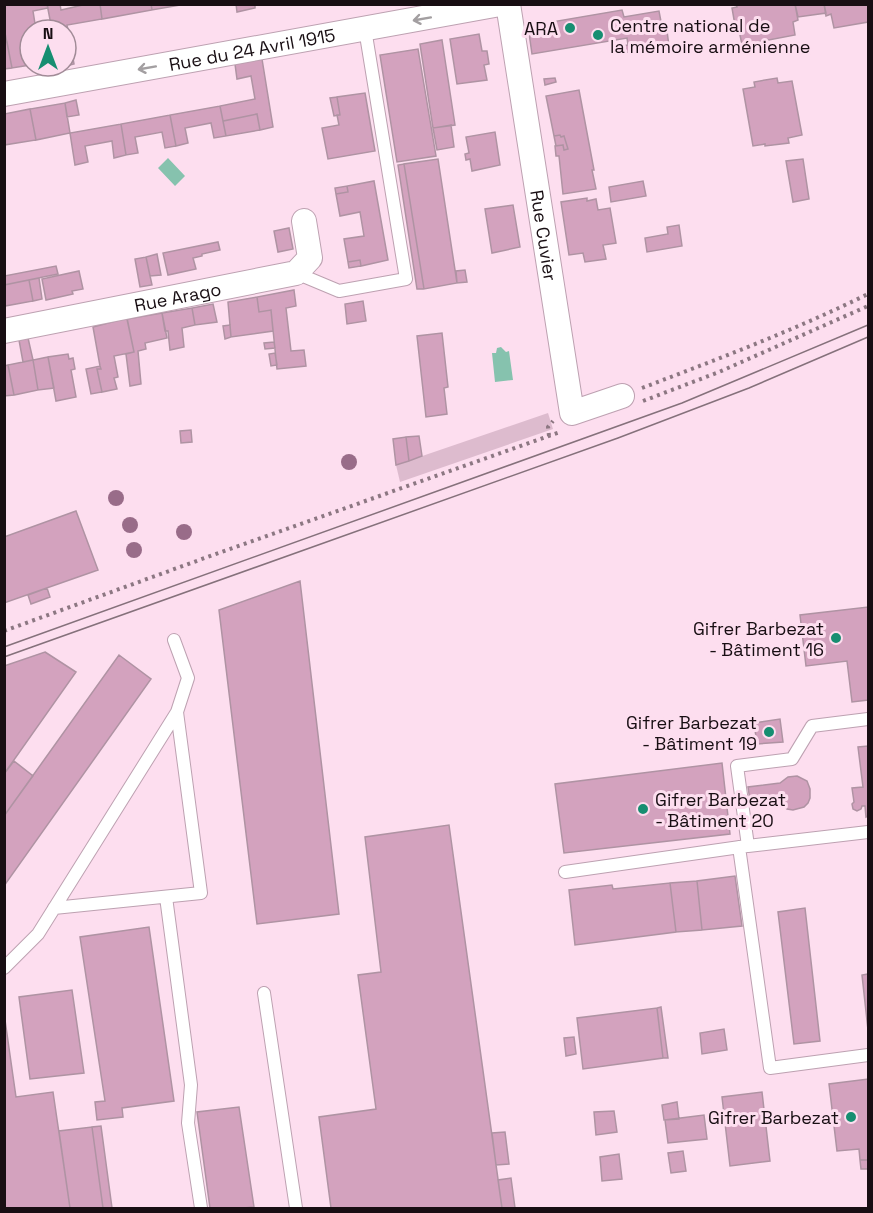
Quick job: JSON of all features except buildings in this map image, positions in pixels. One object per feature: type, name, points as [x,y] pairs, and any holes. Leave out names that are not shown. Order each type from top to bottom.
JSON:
[{"type":"street","name":"Rue du 24 Avril 1915","points":[[4,94],[500,4]]},
{"type":"street","name":"Rue Cuvier","points":[[507,4],[573,413],[629,400]]},
{"type":"street","points":[[296,273],[310,258],[304,221]]},
{"type":"street","name":"Rue Arago","points":[[4,331],[296,273]]},
{"type":"lane","points":[[296,273],[339,291],[406,279],[365,29]]},
{"type":"lane","points":[[4,968],[38,934],[177,712],[188,678],[174,640]]},
{"type":"lane","points":[[54,908],[201,893],[177,712]]},
{"type":"lane","points":[[868,719],[812,726],[792,759],[736,766],[743,847],[770,1068],[868,1055]]},
{"type":"lane","points":[[565,872],[868,832]]},
{"type":"lane","points":[[166,897],[191,1085],[188,1123],[201,1209]]},
{"type":"lane","points":[[264,993],[296,1209]]},
{"type":"path","points":[[629,400],[717,360],[827,315],[868,294]]},
{"type":"path","points":[[629,400],[719,372],[868,306]]},
{"type":"path","points":[[4,632],[566,430]]},
{"type":"shaded area","points":[[168,158],[185,176],[175,186],[158,168]]},
{"type":"shaded area","points":[[501,347],[506,352],[509,351],[513,380],[495,382],[492,353],[496,353],[497,348]]},
{"type":"shaded area","points":[[548,413],[553,429],[400,482],[396,465]]},
{"type":"tram line","points":[[4,647],[682,403],[868,325]]},
{"type":"tram line","points":[[4,657],[618,438],[749,388],[868,337]]},
{"type":"place","name":"ARA","points":[[570,28]]},
{"type":"place","name":"Centre national de la mémoire arménienne","points":[[598,35]]},
{"type":"place","name":"Gifrer Barbezat - Bâtiment 16","points":[[836,638]]},
{"type":"place","name":"Gifrer Barbezat - Bâtiment 19","points":[[769,732]]},
{"type":"place","name":"Gifrer Barbezat - Bâtiment 20","points":[[643,809]]},
{"type":"place","name":"Gifrer Barbezat","points":[[851,1117]]}]
